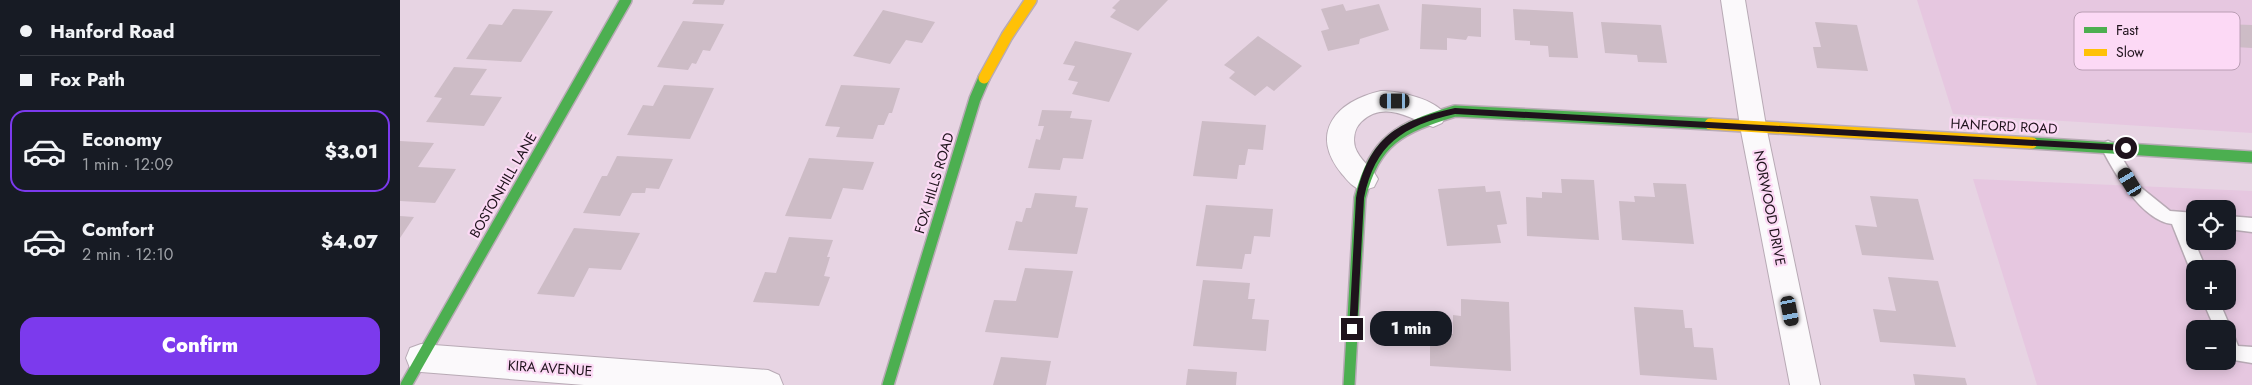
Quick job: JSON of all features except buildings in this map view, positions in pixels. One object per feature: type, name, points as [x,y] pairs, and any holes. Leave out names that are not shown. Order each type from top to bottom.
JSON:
[{"type":"street","name":"BOSTONHILL LANE","points":[[406,385],[626,0]]},
{"type":"street","name":"FOX HILLS ROAD","points":[[888,385],[975,99],[986,70],[1005,35],[1030,0]]},
{"type":"street","name":"NORWOOD DRIVE","points":[[1733,0],[1753,126],[1805,385]]},
{"type":"street","points":[[1364,179],[1346,158],[1340,132],[1349,115],[1356,108],[1378,101],[1395,101],[1433,116]]},
{"type":"street","name":"HANFORD ROAD","points":[[1349,385],[1360,198],[1364,179],[1377,153],[1391,137],[1413,123],[1433,116],[1455,111],[1753,126],[2252,156]]},
{"type":"street","name":"KIRA AVENUE","points":[[421,358],[768,385]]},
{"type":"lane","points":[[2108,147],[2134,190],[2166,217],[2186,219]]},
{"type":"lane","points":[[2177,218],[2194,260]]},
{"type":"lane","points":[[2236,224],[2252,225]]},
{"type":"lane","points":[[2236,353],[2252,355]]},
{"type":"shaded area","points":[[1917,0],[2252,0],[2252,133],[1953,114]]},
{"type":"shaded area","points":[[1973,179],[2252,191],[2252,385],[2037,385]]},
{"type":"traffic: fast","points":[[406,385],[626,0]]},
{"type":"traffic: fast","points":[[888,385],[975,99],[984,78]]},
{"type":"traffic: fast","points":[[1349,385],[1360,198],[1365,178],[1372,162],[1391,138],[1419,122],[1455,111],[1710,124]]},
{"type":"traffic: fast","points":[[2032,143],[2252,157]]},
{"type":"traffic: slow","points":[[984,78],[1007,36],[1031,0]]},
{"type":"traffic: slow","points":[[1710,124],[2032,143]]},
{"type":"route","points":[[1352,329],[1360,198],[1364,179],[1372,160],[1381,146],[1401,129],[1433,116],[1455,111],[1791,128],[2126,148]]}]
